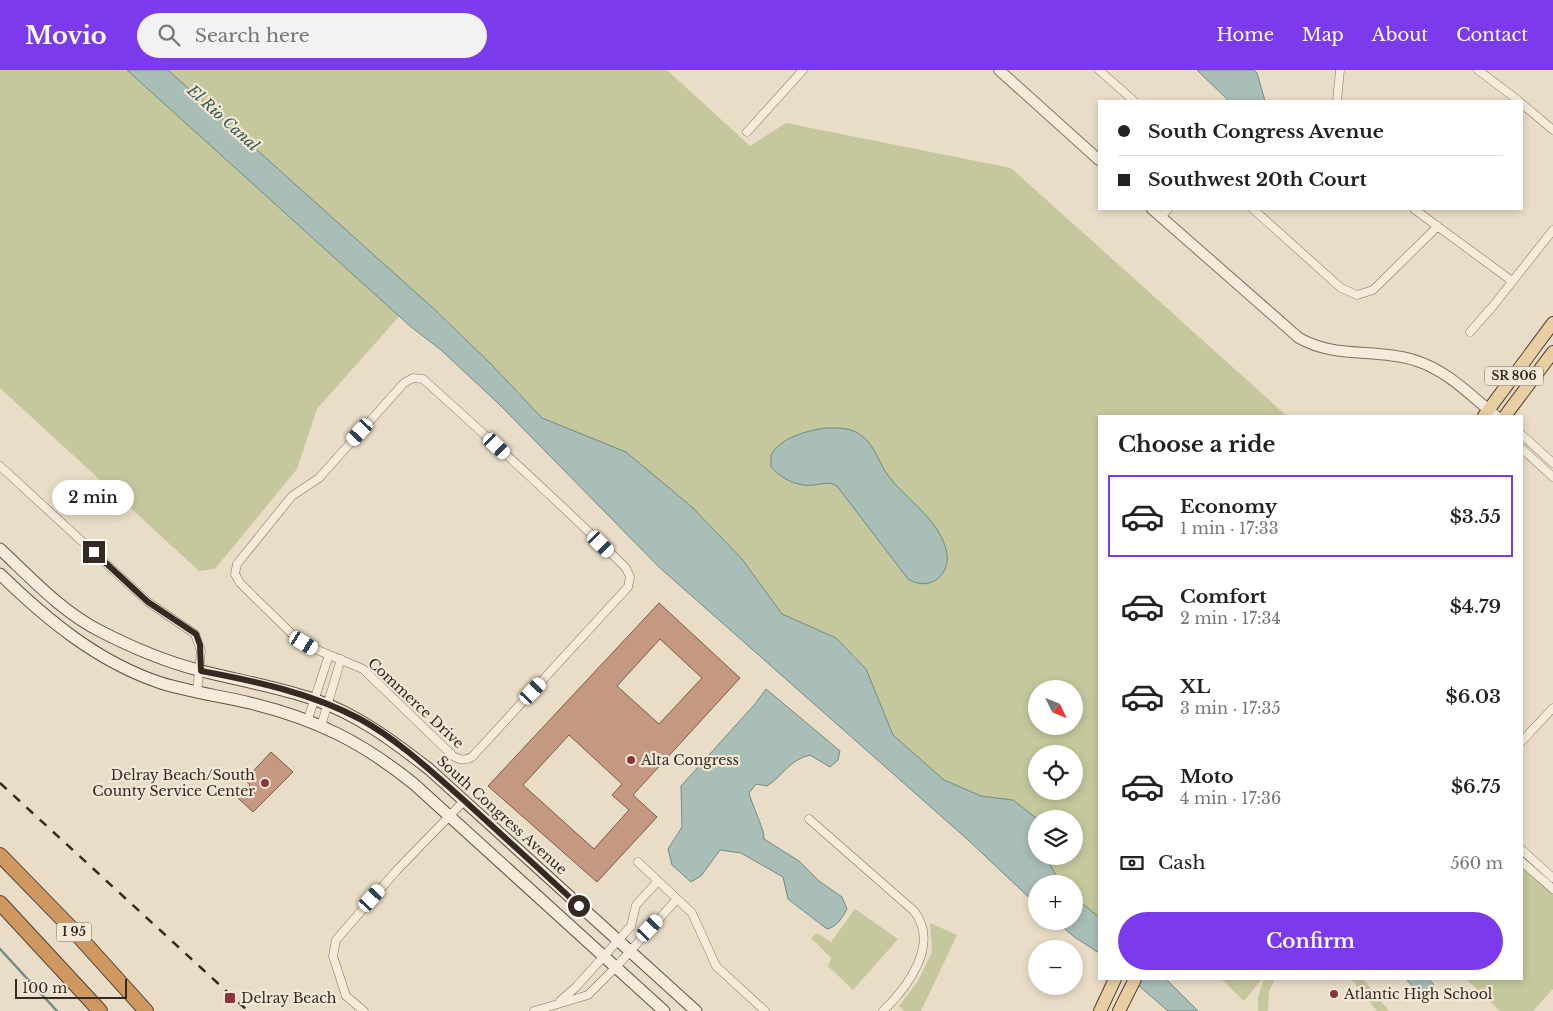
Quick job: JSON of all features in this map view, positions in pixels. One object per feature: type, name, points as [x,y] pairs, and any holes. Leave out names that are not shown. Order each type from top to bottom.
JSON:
[{"type":"highway","name":"I 95","points":[[0,855],[84,942],[146,1011]]},
{"type":"highway","name":"I 95","points":[[0,903],[100,1011]]},
{"type":"main road","name":"SR 806","points":[[1489,414],[1553,322]]},
{"type":"main road","name":"SR 806","points":[[1506,415],[1553,352]]},
{"type":"main road","name":"South Congress Avenue","points":[[0,549],[41,587],[97,630],[168,662],[256,682],[314,699],[360,719],[430,769],[696,1011]]},
{"type":"main road","points":[[0,574],[56,626],[121,666],[161,683],[251,703],[308,720],[380,756],[448,815],[664,1011]]},
{"type":"main road","points":[[1100,1011],[1115,980]]},
{"type":"main road","points":[[1120,1011],[1132,984]]},
{"type":"street","points":[[747,132],[803,70]]},
{"type":"street","points":[[1000,70],[1098,159]]},
{"type":"street","points":[[1099,70],[1133,100]]},
{"type":"street","points":[[1337,100],[1340,70]]},
{"type":"street","points":[[1478,70],[1517,100]]},
{"type":"street","points":[[1523,105],[1553,130]]},
{"type":"street","points":[[1254,210],[1341,288],[1357,295],[1368,293],[1438,226]]},
{"type":"street","points":[[1415,210],[1512,281]]},
{"type":"street","points":[[1159,211],[1299,338],[1324,350],[1386,355],[1415,360],[1446,375],[1489,414]]},
{"type":"street","points":[[1470,332],[1553,230]]},
{"type":"street","name":"Commerce Drive","points":[[413,378],[423,380],[503,452],[626,568],[630,577],[628,587],[472,757],[467,759],[462,760],[453,756],[363,669],[328,655],[294,636],[240,583],[235,568],[292,496],[319,478],[404,383],[413,378]]},
{"type":"street","points":[[1523,436],[1553,463]]},
{"type":"street","points":[[1523,450],[1553,477]]},
{"type":"street","points":[[0,466],[148,602],[196,634],[200,645],[201,671],[197,692]]},
{"type":"street","points":[[308,720],[328,655]]},
{"type":"street","points":[[321,726],[326,704],[341,659]]},
{"type":"street","points":[[1523,740],[1553,708]]},
{"type":"street","points":[[364,1011],[346,996],[335,966],[334,944],[372,898],[448,815],[464,801]]},
{"type":"street","points":[[809,819],[914,911],[922,922],[925,934],[923,949],[911,977],[883,1011]]},
{"type":"street","points":[[1523,852],[1553,878]]},
{"type":"street","points":[[638,862],[692,913],[716,966],[765,1011]]},
{"type":"street","points":[[1523,863],[1553,889]]},
{"type":"street","points":[[556,1004],[576,988],[631,926],[636,905],[658,881]]},
{"type":"street","points":[[534,1011],[588,995],[677,899]]},
{"type":"green space","points":[[0,70],[667,70],[750,146],[786,123],[1011,168],[1286,415],[1098,415],[1098,916],[1083,904],[1083,875],[1056,875],[1050,865],[1083,865],[1083,810],[1028,810],[1028,812],[1013,800],[981,796],[944,780],[893,735],[866,669],[836,638],[782,614],[742,559],[692,507],[626,452],[542,418],[491,364],[418,295],[317,409],[297,469],[215,569],[199,571],[0,388]]},
{"type":"green space","points":[[1523,868],[1553,894],[1553,989],[1533,1011],[1500,1011],[1467,980],[1523,980]]},
{"type":"green space","points":[[855,909],[898,939],[853,990],[828,966],[831,958],[811,938],[817,933],[831,942]]},
{"type":"green space","points":[[930,923],[957,935],[921,1011],[904,1011],[899,1006],[918,981],[932,952]]},
{"type":"green space","points":[[1222,980],[1261,980],[1244,1001]]},
{"type":"green space","points":[[1264,980],[1274,980],[1269,991],[1268,1011],[1258,1011],[1258,997]]},
{"type":"green space","points":[[1352,980],[1364,980],[1389,1011],[1377,1011]]},
{"type":"water","points":[[127,70],[168,70],[434,309],[491,364],[542,418],[626,452],[692,507],[742,559],[782,614],[836,638],[866,669],[893,735],[944,780],[981,796],[1013,800],[1028,812],[1028,865],[1050,865],[1056,875],[1028,875],[1028,896],[967,839],[659,567],[499,404],[441,350],[410,326]]},
{"type":"water","points":[[1197,70],[1254,70],[1257,73],[1265,100],[1228,100]]},
{"type":"water","points":[[825,428],[849,430],[858,433],[866,440],[887,474],[936,527],[946,549],[947,558],[943,573],[938,579],[924,584],[908,579],[837,486],[829,483],[802,485],[785,478],[771,467],[771,455],[781,444],[803,433]]},
{"type":"water","points":[[766,689],[840,751],[838,760],[830,767],[810,755],[803,757],[767,786],[756,784],[749,793],[764,839],[799,861],[819,881],[842,897],[847,909],[841,919],[831,928],[827,929],[788,899],[783,877],[741,853],[720,850],[701,876],[691,882],[672,865],[668,849],[682,827],[681,786],[755,704]]},
{"type":"water","points":[[1083,904],[1098,916],[1098,952],[1083,943],[1083,940],[1073,936],[1066,930],[1083,930]]},
{"type":"water","points":[[1132,980],[1167,980],[1198,1011],[1168,1011]]},
{"type":"water","points":[[1407,980],[1430,980],[1434,985],[1428,993],[1421,996]]},
{"type":"building","name":"Alta Congress","points":[[659,603],[740,678],[633,795],[657,817],[597,882],[488,786]],"holes":[[[660,639],[702,678],[659,724],[617,686]],[[569,735],[622,784],[612,795],[629,810],[594,849],[523,785]]]},
{"type":"building","name":"Delray Beach/South County Service Center","points":[[271,752],[293,772],[253,812],[238,798],[250,785],[245,780]]},
{"type":"waterway","points":[[0,949],[57,1011]]},
{"type":"railway","points":[[0,783],[248,1011]]},
{"type":"place","name":"Alta Congress","points":[[631,760]]},
{"type":"place","name":"Delray Beach/South County Service Center","points":[[265,783]]},
{"type":"place","name":"Atlantic High School","points":[[1334,994]]},
{"type":"place","name":"Delray Beach","points":[[230,998]]},
{"type":"route","points":[[94,552],[160,612],[196,634],[201,651],[201,671],[256,682],[314,699],[360,719],[430,769],[579,906]]},
{"type":"water label","name":"El Rio Canal","points":[[223,118]]}]
